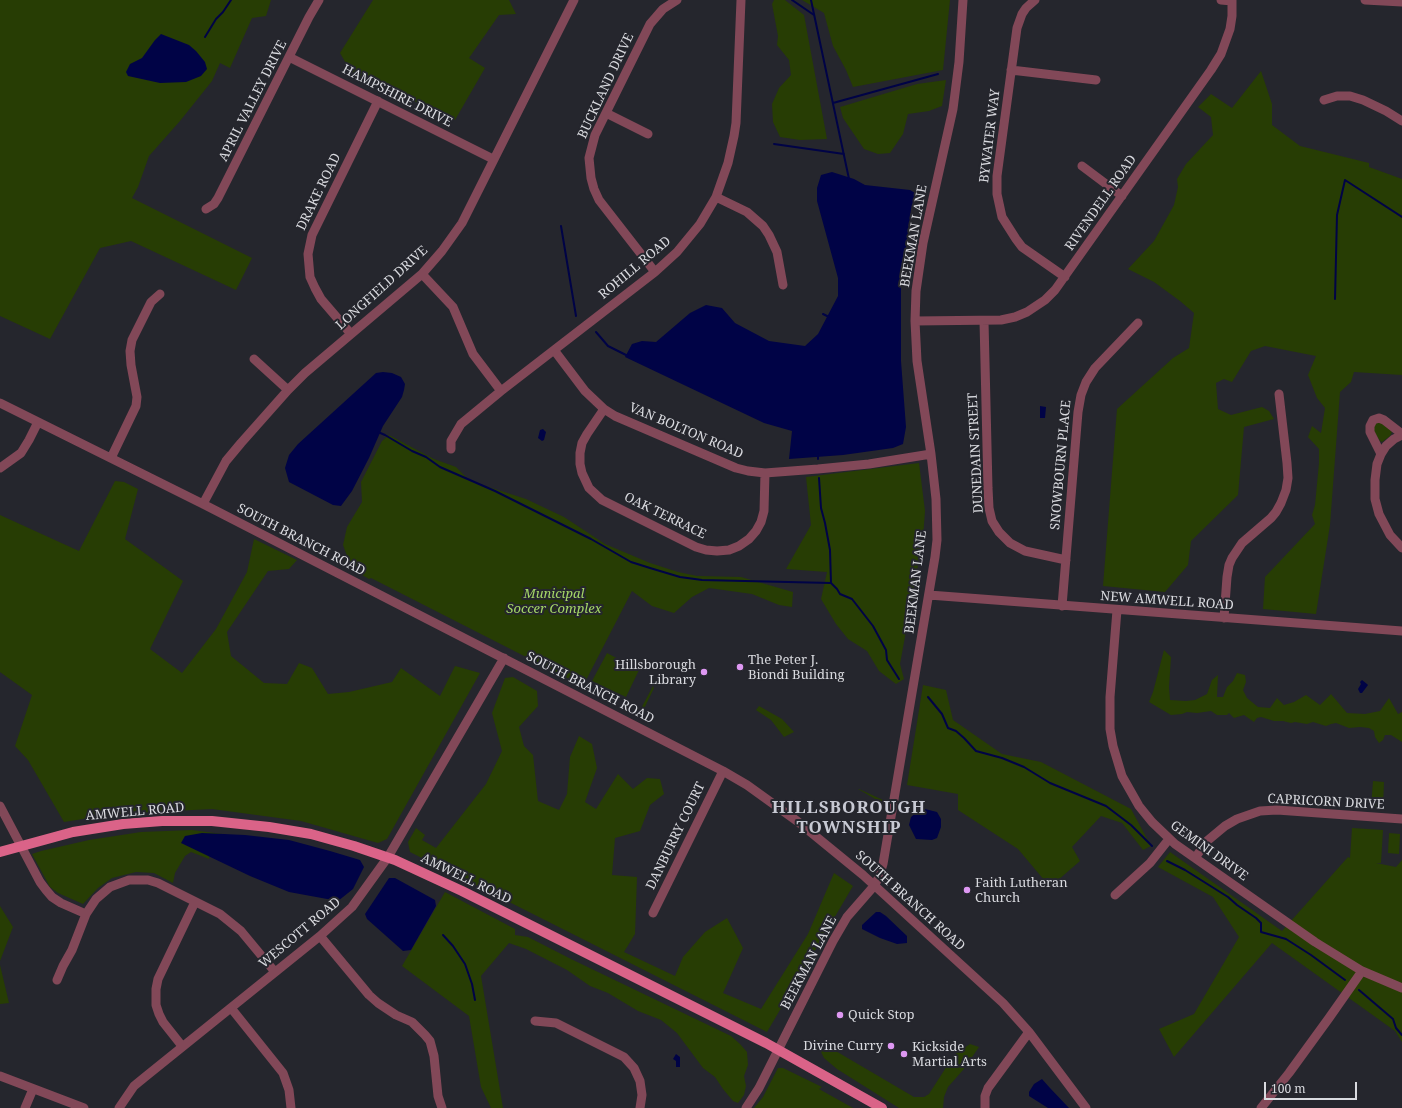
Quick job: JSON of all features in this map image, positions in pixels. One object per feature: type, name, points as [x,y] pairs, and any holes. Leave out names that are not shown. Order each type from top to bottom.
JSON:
[{"type":"main road","name":"AMWELL ROAD","points":[[0,852],[73,832],[123,824],[162,821],[212,821],[268,826],[311,834],[354,846],[388,857],[462,891],[778,1050],[882,1108]]},
{"type":"street","name":"APRIL VALLEY DRIVE","points":[[206,209],[214,204],[218,198],[308,17],[319,0]]},
{"type":"street","name":"LONGFIELD DRIVE","points":[[203,504],[220,471],[232,452],[288,390],[305,373],[422,274],[456,232],[574,0]]},
{"type":"street","name":"BUCKLAND DRIVE","points":[[655,272],[599,200],[594,189],[589,169],[591,146],[594,135],[650,24],[664,9],[677,0]]},
{"type":"street","name":"ROHILL ROAD","points":[[451,449],[451,441],[460,424],[655,272],[677,252],[700,224],[716,197],[728,163],[735,130],[741,0]]},
{"type":"street","name":"BEEKMAN LANE","points":[[746,1108],[755,1095],[833,941],[847,918],[874,886],[879,877],[884,858],[929,596],[937,540],[936,499],[920,380],[915,321],[916,291],[923,243],[956,94],[963,0]]},
{"type":"street","name":"BYWATER WAY","points":[[1035,0],[1026,8],[1018,22],[997,176],[997,194],[1002,217],[1022,247],[1065,277]]},
{"type":"street","points":[[1221,0],[1232,0]]},
{"type":"street","name":"RIVENDELL ROAD","points":[[915,321],[1001,320],[1027,312],[1045,300],[1055,290],[1221,54],[1230,29],[1232,0]]},
{"type":"street","points":[[1365,0],[1402,2]]},
{"type":"street","name":"HAMPSHIRE DRIVE","points":[[289,57],[493,159]]},
{"type":"street","points":[[1011,70],[1096,80]]},
{"type":"street","points":[[1324,100],[1337,96],[1350,96],[1380,108],[1402,121]]},
{"type":"street","name":"DRAKE ROAD","points":[[351,334],[321,299],[315,288],[310,277],[308,254],[312,235],[378,101]]},
{"type":"street","points":[[606,113],[648,134]]},
{"type":"street","points":[[1082,166],[1122,196]]},
{"type":"street","points":[[716,197],[747,212],[763,226],[777,252],[783,285]]},
{"type":"street","points":[[422,274],[453,307],[473,354],[501,391]]},
{"type":"street","points":[[111,458],[136,406],[137,397],[130,351],[132,340],[151,302],[160,294]]},
{"type":"street","name":"DUNEDAIN STREET","points":[[984,321],[988,488],[989,508],[992,521],[999,532],[1010,543],[1025,551],[1066,560]]},
{"type":"street","name":"SNOWBOURN PLACE","points":[[1062,606],[1078,412],[1081,395],[1086,382],[1095,368],[1138,324]]},
{"type":"street","name":"VAN BOLTON ROAD","points":[[554,350],[586,391],[604,409],[615,416],[736,468],[748,471],[765,472],[849,466],[931,454]]},
{"type":"street","points":[[254,359],[288,390]]},
{"type":"street","points":[[1224,618],[1227,577],[1232,558],[1242,543],[1276,512],[1286,490],[1288,463],[1278,394]]},
{"type":"street","name":"SOUTH BRANCH ROAD","points":[[0,403],[203,504],[723,771],[747,785],[782,809],[857,871],[1003,1002],[1029,1032],[1086,1108]]},
{"type":"street","name":"OAK TERRACE","points":[[604,409],[587,434],[582,443],[580,452],[582,473],[590,488],[602,500],[696,547],[706,550],[728,550],[739,546],[749,539],[756,531],[763,516],[765,472]]},
{"type":"street","points":[[1381,454],[1370,432],[1370,426],[1373,420],[1379,418],[1384,420],[1402,434],[1386,446],[1381,454],[1377,464],[1375,480],[1375,499],[1379,514],[1390,535],[1402,548]]},
{"type":"street","points":[[0,468],[21,453],[30,440],[38,422]]},
{"type":"street","name":"NEW AMWELL ROAD","points":[[929,596],[1402,631]]},
{"type":"street","name":"GEMINI DRIVE","points":[[1117,610],[1109,712],[1113,746],[1122,776],[1133,798],[1152,822],[1169,839],[1195,858],[1315,942],[1362,971],[1402,988]]},
{"type":"street","name":"WESCOTT ROAD","points":[[119,1108],[134,1086],[320,936],[352,907],[388,857],[504,658]]},
{"type":"street","name":"DANBURRY COURT","points":[[653,913],[723,771]]},
{"type":"street","points":[[0,806],[40,882],[52,897],[61,903],[86,914]]},
{"type":"street","name":"CAPRICORN DRIVE","points":[[1195,858],[1208,841],[1225,826],[1237,819],[1260,811],[1278,810],[1402,819]]},
{"type":"street","points":[[1115,896],[1150,863],[1169,839]]},
{"type":"street","points":[[57,980],[72,950],[89,908],[103,892],[110,887],[129,880],[148,880],[220,914],[231,922],[245,936],[275,972]]},
{"type":"street","points":[[182,1046],[163,1022],[159,1014],[156,1005],[156,989],[158,979],[195,902]]},
{"type":"street","points":[[320,936],[369,995],[396,1015],[412,1022],[420,1028],[430,1041],[434,1056],[438,1096],[442,1108]]},
{"type":"street","points":[[1261,1108],[1326,1023],[1362,971]]},
{"type":"street","points":[[231,1008],[283,1073],[289,1090],[291,1108]]},
{"type":"street","points":[[534,1021],[556,1023],[624,1057],[634,1068],[640,1081],[642,1095],[640,1108]]},
{"type":"street","points":[[985,1108],[985,1096],[988,1088],[1029,1032]]},
{"type":"street","points":[[0,1076],[84,1108]]},
{"type":"street","points":[[25,1108],[33,1088]]},
{"type":"green space","points":[[0,0],[271,0],[266,16],[252,18],[230,68],[220,63],[212,81],[180,121],[149,156],[138,187],[132,198],[252,258],[236,290],[131,241],[100,248],[50,339],[0,316]]},
{"type":"green space","points":[[373,0],[509,0],[516,14],[499,15],[469,58],[485,68],[455,120],[351,72],[340,53]]},
{"type":"green space","points":[[774,0],[785,0],[804,15],[827,139],[800,140],[780,137],[773,122],[772,104],[779,88],[791,75],[789,60],[777,45],[778,36],[772,4]]},
{"type":"green space","points":[[802,0],[950,0],[943,70],[853,87],[833,46],[824,13]]},
{"type":"green space","points":[[1261,71],[1272,104],[1272,125],[1300,146],[1369,163],[1369,167],[1402,179],[1402,375],[1354,372],[1351,382],[1340,392],[1330,525],[1316,614],[1263,609],[1265,577],[1315,524],[1312,515],[1315,505],[1319,449],[1308,437],[1312,426],[1321,433],[1325,408],[1317,398],[1308,375],[1316,356],[1265,346],[1251,351],[1232,382],[1224,379],[1216,383],[1218,409],[1231,415],[1262,407],[1269,411],[1274,419],[1244,427],[1238,495],[1191,541],[1188,565],[1165,592],[1103,586],[1117,409],[1173,358],[1189,348],[1194,313],[1154,282],[1128,269],[1154,241],[1174,205],[1178,187],[1177,179],[1186,164],[1213,135],[1211,117],[1198,107],[1211,94],[1232,108]]},
{"type":"green space","points":[[946,80],[942,106],[929,111],[908,114],[903,134],[890,153],[878,154],[864,149],[843,118],[840,107],[917,84]]},
{"type":"green space","points":[[1380,421],[1392,432],[1390,436],[1382,442],[1376,435],[1372,426]]},
{"type":"green space","name":"Municipal Soccer Complex","points":[[389,435],[434,459],[456,467],[470,481],[526,499],[564,517],[605,544],[650,563],[678,572],[697,576],[741,577],[793,592],[792,607],[779,605],[752,594],[709,588],[692,597],[674,613],[652,606],[632,591],[583,686],[371,578],[369,579],[343,564],[347,556],[343,545],[347,527],[362,502],[361,482],[382,441]]},
{"type":"green space","points":[[919,463],[925,511],[923,538],[900,664],[904,679],[896,684],[879,671],[867,651],[848,639],[836,624],[821,599],[827,572],[786,569],[811,525],[806,477]]},
{"type":"green space","points":[[115,481],[124,482],[138,489],[125,539],[183,581],[150,649],[182,673],[216,629],[247,572],[254,539],[297,560],[289,569],[268,571],[227,632],[231,656],[264,683],[287,684],[299,663],[312,668],[328,694],[349,692],[392,682],[401,668],[440,696],[455,666],[480,673],[387,839],[378,843],[301,821],[212,809],[115,814],[64,822],[28,760],[15,746],[32,695],[0,672],[0,515],[79,551]]},
{"type":"green space","points":[[1164,650],[1171,657],[1169,687],[1170,700],[1195,700],[1207,694],[1212,680],[1218,675],[1217,697],[1223,697],[1227,687],[1233,681],[1237,673],[1245,675],[1246,682],[1243,690],[1247,698],[1258,707],[1270,708],[1277,698],[1284,705],[1294,702],[1306,695],[1320,705],[1331,694],[1347,713],[1365,714],[1380,711],[1389,698],[1398,714],[1402,712],[1402,742],[1391,735],[1385,735],[1383,740],[1379,743],[1375,737],[1374,731],[1369,728],[1349,728],[1336,723],[1326,726],[1313,722],[1307,724],[1274,721],[1261,717],[1257,718],[1254,722],[1244,715],[1234,718],[1229,713],[1227,715],[1217,715],[1211,711],[1197,713],[1187,712],[1171,715],[1149,702]]},
{"type":"green space","points":[[607,653],[639,670],[626,697],[592,681]]},
{"type":"green space","points":[[513,677],[537,691],[538,706],[519,727],[524,746],[533,755],[538,801],[559,810],[567,794],[570,757],[579,736],[592,744],[597,768],[585,802],[596,809],[618,774],[633,789],[647,778],[660,779],[664,794],[650,805],[640,831],[615,838],[612,875],[637,877],[635,934],[624,952],[675,976],[683,957],[705,932],[727,918],[743,948],[723,993],[761,1009],[808,934],[834,873],[853,886],[767,1032],[410,852],[408,842],[416,828],[425,835],[422,840],[436,848],[486,784],[502,751],[492,713],[505,678]]},
{"type":"green space","points":[[923,685],[946,690],[953,720],[1002,754],[1041,762],[1131,809],[1151,846],[1143,850],[1122,823],[1101,816],[1072,847],[1080,861],[1050,887],[1018,849],[958,810],[958,794],[907,785]]},
{"type":"green space","points":[[653,686],[654,688],[640,717],[638,717],[637,716]]},
{"type":"green space","points":[[759,706],[782,719],[794,732],[784,737],[771,720],[756,710]]},
{"type":"green space","points":[[1373,781],[1384,782],[1383,807],[1371,807]]},
{"type":"green space","points":[[858,789],[883,800],[884,802],[882,803]]},
{"type":"green space","points":[[1352,828],[1383,830],[1381,863],[1376,863],[1396,867],[1402,860],[1402,1042],[1395,1031],[1272,943],[1174,1057],[1159,1029],[1194,1014],[1239,937],[1213,897],[1158,867],[1170,852],[1282,931],[1348,857],[1350,858]]},
{"type":"green space","points":[[192,830],[244,837],[211,843],[209,859],[191,852],[185,856],[175,873],[173,883],[154,873],[136,872],[112,878],[98,888],[83,904],[58,893],[50,887],[32,854],[89,840],[141,832]]},
{"type":"green space","points":[[1389,833],[1400,834],[1399,854],[1388,853]]},
{"type":"green space","points":[[445,892],[515,929],[515,935],[528,937],[731,1036],[747,1052],[748,1065],[744,1076],[746,1086],[744,1095],[738,1103],[733,1101],[715,1077],[703,1068],[677,1033],[661,1020],[638,1011],[608,993],[590,986],[567,970],[526,949],[509,943],[481,976],[503,1108],[491,1108],[481,1087],[469,1016],[402,966]]},
{"type":"green space","points":[[0,906],[13,927],[0,961]]},
{"type":"green space","points":[[0,965],[9,1003],[0,1004]]},
{"type":"green space","points":[[817,1040],[914,1097],[924,1097],[929,1094],[954,1055],[970,1044],[979,1047],[963,1070],[948,1087],[944,1097],[943,1108],[899,1108],[837,1069],[824,1058]]},
{"type":"green space","points":[[778,1068],[783,1068],[822,1087],[819,1089],[853,1108],[754,1108],[763,1097]]},
{"type":"shaded area","points":[[161,34],[189,45],[196,51],[205,62],[207,69],[201,76],[186,82],[160,83],[128,76],[126,72],[130,64],[142,58]]},
{"type":"shaded area","points":[[832,172],[854,179],[865,185],[910,190],[915,193],[911,209],[901,285],[901,361],[906,427],[903,444],[893,448],[843,455],[789,459],[792,431],[764,423],[625,357],[632,344],[642,341],[656,342],[690,313],[706,305],[722,308],[735,323],[769,341],[805,346],[818,334],[838,296],[838,278],[817,201],[817,188],[821,175]]},
{"type":"shaded area","points":[[376,373],[392,373],[401,377],[405,384],[402,397],[383,426],[352,491],[341,506],[333,505],[289,482],[285,468],[289,455],[298,444]]},
{"type":"shaded area","points":[[1040,406],[1046,407],[1045,418],[1040,418]]},
{"type":"shaded area","points":[[543,429],[546,432],[544,440],[542,441],[538,438],[540,430]]},
{"type":"shaded area","points":[[1362,680],[1368,685],[1362,693],[1360,693],[1358,689]]},
{"type":"shaded area","points":[[925,809],[937,812],[941,819],[941,827],[937,838],[932,840],[916,839],[909,825],[911,817],[917,812]]},
{"type":"shaded area","points":[[202,833],[245,835],[289,840],[360,860],[364,867],[353,889],[338,901],[289,892],[250,876],[181,843],[185,836]]},
{"type":"shaded area","points":[[389,878],[395,878],[435,900],[436,906],[411,950],[403,951],[367,919],[365,914]]},
{"type":"shaded area","points":[[876,912],[880,912],[886,916],[907,936],[907,943],[897,944],[862,929],[862,925]]},
{"type":"shaded area","points":[[676,1054],[680,1057],[680,1067],[676,1067],[676,1061],[673,1059]]},
{"type":"shaded area","points":[[1042,1079],[1069,1108],[1048,1108],[1029,1096],[1029,1092],[1034,1084]]},
{"type":"waterway","points":[[205,37],[216,19],[231,0]]},
{"type":"waterway","points":[[792,0],[814,15]]},
{"type":"waterway","points":[[811,0],[849,179]]},
{"type":"waterway","points":[[833,103],[938,74]]},
{"type":"waterway","points":[[774,144],[844,154]]},
{"type":"waterway","points":[[1335,299],[1337,215],[1345,180],[1402,217]]},
{"type":"waterway","points":[[561,226],[576,316]]},
{"type":"waterway","points":[[823,314],[829,317]]},
{"type":"waterway","points":[[596,332],[608,346],[628,356]]},
{"type":"waterway","points":[[378,432],[426,457],[440,467],[495,491],[591,539],[631,562],[680,577],[702,580],[831,583],[840,594],[852,599],[873,626],[886,650],[887,660],[899,679]]},
{"type":"waterway","points":[[818,454],[818,459]]},
{"type":"waterway","points":[[819,478],[821,508],[830,550],[831,583]]},
{"type":"waterway","points":[[928,697],[942,714],[948,728],[956,731],[976,751],[1002,758],[1024,767],[1050,783],[1106,806],[1131,825],[1152,846]]},
{"type":"waterway","points":[[1167,861],[1185,870],[1228,897],[1256,918],[1261,923],[1261,932],[1286,939],[1345,980]]},
{"type":"waterway","points":[[443,935],[453,946],[465,964],[472,984],[475,1000]]},
{"type":"waterway","points":[[1359,990],[1393,1019],[1396,1028],[1402,1035]]},
{"type":"place","name":"The Peter J. Biondi Building","points":[[740,667]]},
{"type":"place","name":"Hillsborough Library","points":[[704,672]]},
{"type":"place","name":"Faith Lutheran Church","points":[[967,890]]},
{"type":"place","name":"Quick Stop","points":[[840,1015]]},
{"type":"place","name":"Divine Curry","points":[[891,1046]]},
{"type":"place","name":"Kickside Martial Arts","points":[[904,1054]]},
{"type":"district","name":"HILLSBOROUGH TOWNSHIP","points":[[849,818]]}]
